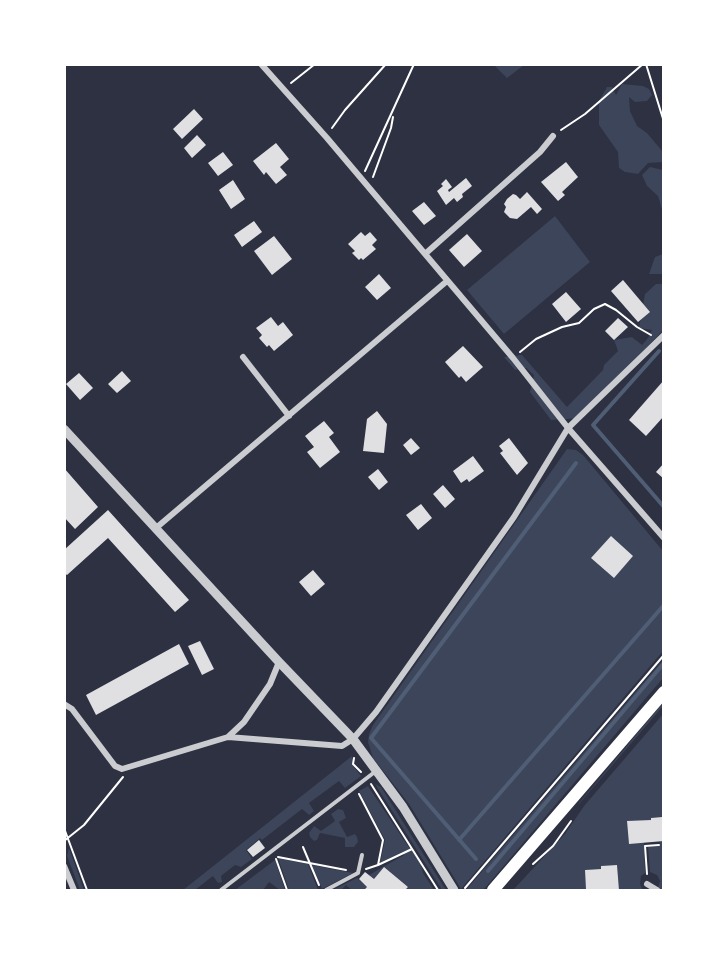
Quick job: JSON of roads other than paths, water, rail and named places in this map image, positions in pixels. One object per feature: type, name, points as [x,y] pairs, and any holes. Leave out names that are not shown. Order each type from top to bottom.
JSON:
[{"type":"main road","points":[[493,891],[663,692]]},
{"type":"street","points":[[261,64],[327,138],[513,358],[568,428],[663,538]]},
{"type":"street","points":[[425,254],[540,152],[553,136]]},
{"type":"street","points":[[156,528],[447,281]]},
{"type":"street","points":[[64,704],[72,709],[99,748],[115,766],[122,769],[228,737],[342,746],[353,739],[376,712],[514,517],[568,428],[661,337]]},
{"type":"street","points":[[243,357],[289,416]]},
{"type":"street","points":[[64,429],[353,739],[403,807],[459,890]]},
{"type":"street","points":[[228,737],[244,722],[270,684],[279,662]]},
{"type":"street","points":[[64,866],[74,891]]},
{"type":"street","points":[[647,884],[657,891]]},
{"type":"lane","points":[[221,891],[376,771]]},
{"type":"lane","points":[[323,891],[358,873],[362,855]]},
{"type":"waterway","points":[[659,351],[593,425],[664,507]]},
{"type":"waterway","points":[[476,859],[371,738],[576,463]]},
{"type":"waterway","points":[[459,840],[664,605]]},
{"type":"waterway","points":[[488,871],[664,663]]}]
